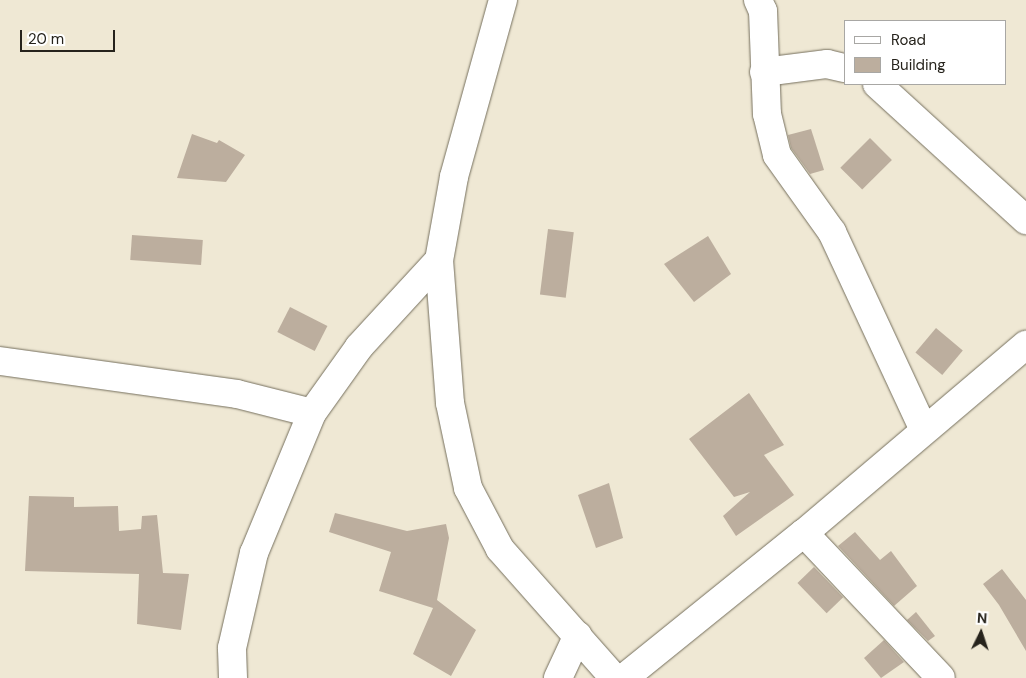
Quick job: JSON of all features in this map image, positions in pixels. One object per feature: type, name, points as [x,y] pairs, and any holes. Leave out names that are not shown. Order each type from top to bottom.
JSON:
[{"type":"street","points":[[503,0],[454,177],[440,260],[450,403],[468,488],[500,549],[578,634],[614,678]]},
{"type":"street","points":[[758,0],[763,11],[767,114],[777,155],[832,232],[924,430]]},
{"type":"street","points":[[764,72],[827,64],[844,68]]},
{"type":"street","points":[[878,85],[1026,220]]},
{"type":"street","points":[[233,678],[232,648],[254,553],[312,413],[359,347],[440,260]]},
{"type":"street","points":[[624,678],[804,533],[1026,345]]},
{"type":"street","points":[[0,360],[237,394],[312,413]]},
{"type":"street","points":[[804,533],[941,678]]},
{"type":"street","points":[[558,678],[578,634]]},
{"type":"building","points":[[811,129],[824,170],[810,174],[791,148],[788,135]]},
{"type":"building","points":[[192,134],[217,143],[219,140],[245,155],[226,182],[177,178]]},
{"type":"building","points":[[870,138],[892,160],[862,190],[840,168]]},
{"type":"building","points":[[548,229],[574,232],[566,298],[540,295]]},
{"type":"building","points":[[132,235],[203,240],[201,265],[130,260]]},
{"type":"building","points":[[708,236],[731,274],[694,302],[664,264]]},
{"type":"building","points":[[290,307],[327,326],[315,351],[277,332]]},
{"type":"building","points":[[936,328],[963,350],[942,375],[915,353]]},
{"type":"building","points":[[749,393],[784,445],[764,455],[794,495],[736,536],[723,516],[750,492],[734,497],[689,439]]},
{"type":"building","points":[[609,483],[623,538],[596,548],[578,495]]},
{"type":"building","points":[[29,496],[74,497],[74,507],[118,506],[119,531],[141,529],[142,516],[157,515],[163,573],[189,574],[181,630],[137,624],[139,574],[25,571]]},
{"type":"building","points":[[335,513],[407,531],[446,524],[449,538],[437,600],[476,630],[451,676],[413,654],[433,608],[379,591],[391,552],[329,532]]},
{"type":"building","points":[[855,532],[880,560],[891,551],[917,586],[894,606],[838,546]]},
{"type":"building","points":[[814,567],[843,597],[827,613],[797,583]]},
{"type":"building","points":[[1002,569],[1026,600],[1026,651],[999,605],[983,584]]},
{"type":"building","points":[[916,612],[935,636],[928,641],[907,620]]},
{"type":"building","points":[[884,640],[904,662],[881,678],[864,658]]}]
